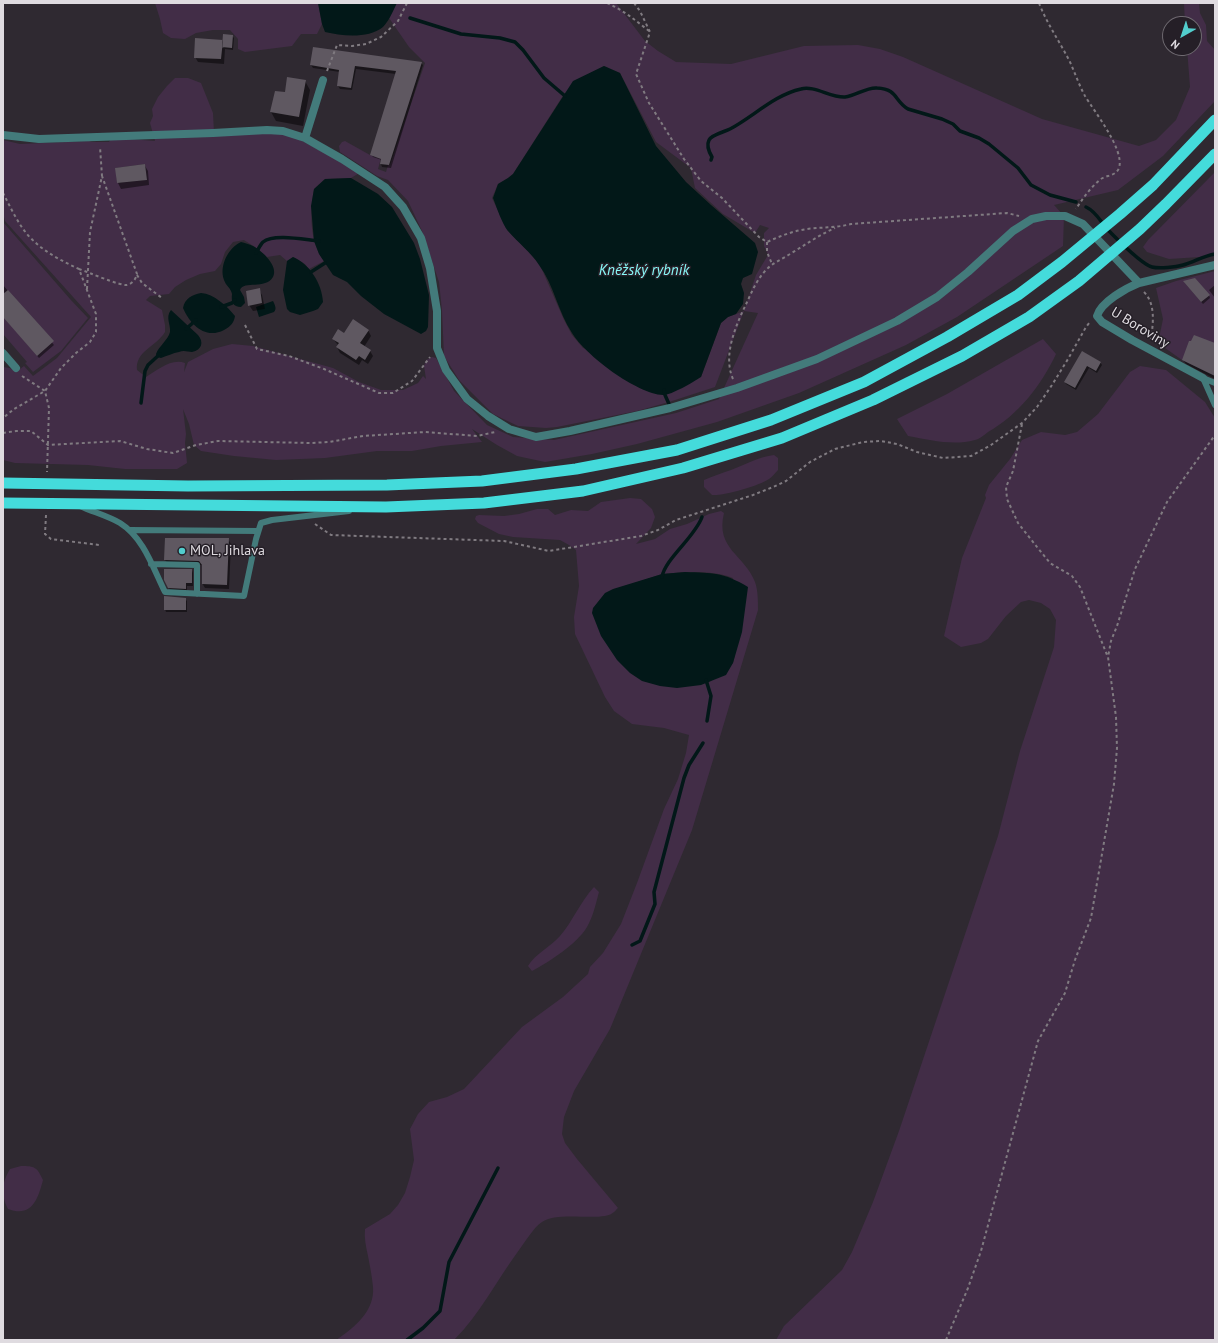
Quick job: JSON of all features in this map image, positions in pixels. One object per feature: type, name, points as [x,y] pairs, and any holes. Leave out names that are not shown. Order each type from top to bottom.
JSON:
[{"type":"highway","points":[[3,483],[188,486],[387,485],[482,481],[576,469],[677,450],[771,420],[864,382],[947,337],[1018,295],[1062,262],[1153,185],[1215,120]]},
{"type":"highway","points":[[3,503],[386,507],[484,503],[583,491],[683,468],[782,438],[873,400],[962,356],[1029,317],[1079,281],[1140,228],[1215,154]]},
{"type":"street","points":[[305,138],[323,80]]},
{"type":"street","points":[[3,135],[39,139],[267,130],[283,131],[305,138],[342,159],[385,187],[403,207],[421,238],[430,268],[437,311],[437,348],[446,370],[466,399],[488,416],[509,429],[536,437],[570,431],[670,408],[737,388],[817,359],[897,321],[937,297],[968,272],[1013,231],[1032,219],[1046,216],[1066,216],[1086,226],[1139,283]]},
{"type":"street","name":"U Boroviny","points":[[1203,378],[1102,322],[1097,316],[1103,308],[1127,288],[1139,283],[1215,265]]},
{"type":"street","points":[[3,354],[16,368]]},
{"type":"lane","points":[[1203,378],[1215,383]]},
{"type":"lane","points":[[1203,378],[1215,405]]},
{"type":"lane","points":[[69,503],[120,523],[130,530],[143,546],[164,592],[244,596],[261,523],[272,520],[386,507]]},
{"type":"lane","points":[[130,530],[258,531]]},
{"type":"lane","points":[[151,564],[197,565],[198,594]]},
{"type":"path","points":[[323,80],[337,45],[352,46],[366,44],[381,37],[398,21],[407,3]]},
{"type":"path","points":[[607,3],[626,12],[650,32]]},
{"type":"path","points":[[634,3],[640,11],[650,32],[636,74],[649,103],[684,158],[701,181],[722,198],[759,237],[767,242]]},
{"type":"path","points":[[1039,3],[1047,22],[1070,62],[1084,95],[1110,133],[1120,162],[1115,174],[1103,178],[1091,188],[1071,218]]},
{"type":"path","points":[[87,290],[90,232],[102,176],[100,137]]},
{"type":"path","points":[[102,176],[137,274],[142,283],[162,298]]},
{"type":"path","points":[[3,193],[23,229],[35,243],[60,260],[119,284],[127,285],[133,282],[137,274]]},
{"type":"path","points":[[737,388],[730,372],[730,354],[734,330],[755,285],[765,270],[772,264],[808,242],[836,228],[851,224],[1006,213],[1032,219]]},
{"type":"path","points":[[767,242],[787,234],[806,229],[836,228]]},
{"type":"path","points":[[767,242],[767,252],[772,264]]},
{"type":"path","points":[[3,418],[14,409],[45,391],[66,363],[90,342],[96,332],[96,314],[79,269]]},
{"type":"path","points":[[1139,283],[1142,290],[1150,298],[1153,326],[1151,350]]},
{"type":"path","points":[[306,516],[319,527],[331,534],[504,541],[549,551],[647,534],[676,520],[753,495],[780,484],[810,462],[836,449],[863,442],[881,441],[897,444],[918,452],[943,458],[971,456],[991,445],[1022,423],[1052,385],[1086,327],[1097,316]]},
{"type":"path","points":[[245,325],[257,349],[289,356],[324,369],[379,393],[393,393],[412,381],[426,360],[437,348]]},
{"type":"path","points":[[16,368],[22,376],[45,391]]},
{"type":"path","points":[[946,1340],[968,1288],[981,1251],[1038,1041],[1064,993],[1091,918],[1114,784],[1117,748],[1116,717],[1108,657],[1080,587],[1072,576],[1050,563],[1018,523],[1007,499],[1006,487],[1013,471],[1022,423]]},
{"type":"path","points":[[3,433],[31,430],[48,445],[120,441],[147,449],[173,453],[196,444],[218,441],[329,442],[363,436],[425,432],[477,436],[509,429]]},
{"type":"path","points":[[1108,657],[1111,641],[1135,569],[1167,502],[1215,435]]},
{"type":"shaded area","points":[[155,3],[318,3],[322,24],[317,34],[301,34],[292,46],[245,52],[238,49],[238,39],[230,30],[213,30],[196,33],[185,39],[171,38],[163,33]]},
{"type":"shaded area","points":[[396,3],[616,3],[645,41],[676,62],[731,64],[804,46],[858,45],[880,49],[903,57],[1042,119],[1139,146],[1156,140],[1176,120],[1190,87],[1188,56],[1202,56],[1202,17],[1206,25],[1207,41],[1215,50],[1215,101],[1163,156],[1118,190],[1054,205],[1064,216],[1063,246],[957,317],[906,345],[799,393],[717,422],[637,444],[545,462],[517,456],[472,429],[482,442],[441,446],[412,451],[377,451],[325,458],[276,460],[201,451],[194,445],[189,424],[183,409],[187,463],[177,469],[125,469],[88,465],[15,463],[3,460],[3,367],[10,368],[16,372],[24,366],[33,376],[57,358],[91,317],[5,221],[3,213],[3,140],[20,144],[89,141],[109,142],[110,140],[129,139],[155,141],[150,123],[153,116],[152,109],[158,97],[175,78],[188,78],[201,83],[213,113],[214,133],[283,131],[361,172],[351,178],[325,179],[314,189],[311,217],[313,236],[319,253],[324,261],[309,269],[305,264],[293,257],[287,261],[280,255],[267,257],[244,240],[233,242],[225,252],[221,264],[215,271],[200,274],[186,280],[175,287],[169,294],[150,296],[146,300],[162,310],[165,332],[139,358],[137,370],[146,377],[170,363],[175,362],[185,363],[184,372],[188,362],[213,349],[232,344],[253,346],[333,368],[359,382],[381,390],[403,390],[418,383],[423,376],[426,379],[424,366],[426,360],[432,357],[436,358],[454,391],[487,425],[513,437],[554,440],[676,413],[719,399],[758,313],[744,311],[715,387],[637,411],[557,427],[546,428],[518,426],[493,414],[459,380],[444,356],[439,282],[422,231],[408,201],[388,180],[377,176],[340,152],[339,146],[345,141],[370,155],[381,158],[378,169],[386,172],[388,165],[390,165],[425,63],[409,47],[389,18]],"holes":[[[604,66],[620,73],[656,142],[691,168],[695,188],[723,214],[755,233],[760,225],[769,228],[764,233],[764,246],[768,255],[756,275],[744,311],[728,317],[721,323],[701,377],[583,348],[572,335],[564,320],[540,265],[507,230],[492,198],[498,184],[513,174],[564,94],[589,74]],[[145,164],[147,180],[117,183],[116,168]]]},
{"type":"shaded area","points":[[1184,3],[1199,3],[1202,16],[1185,16]]},
{"type":"shaded area","points":[[1215,172],[1215,256],[1169,259],[1147,252],[1143,247],[1148,240]]},
{"type":"shaded area","points":[[3,222],[88,318],[61,351],[33,372],[25,363],[27,362],[3,334]]},
{"type":"shaded area","points":[[1215,271],[1215,376],[1182,360],[1158,343],[1163,319],[1156,288]]},
{"type":"shaded area","points":[[1043,339],[1056,354],[1036,388],[1028,399],[1009,417],[979,439],[967,442],[950,442],[933,441],[908,436],[897,419],[947,394]]},
{"type":"shaded area","points":[[1140,366],[1166,370],[1205,402],[1215,418],[1215,1340],[776,1340],[784,1326],[842,1270],[852,1252],[873,1202],[899,1131],[998,836],[1020,751],[1054,647],[1056,620],[1050,609],[1041,603],[1029,600],[1021,602],[1006,616],[988,639],[981,643],[961,647],[944,636],[962,558],[986,498],[985,495],[989,485],[1010,459],[1022,440],[1041,432],[1065,435],[1077,432],[1098,414],[1130,372]]},
{"type":"shaded area","points":[[774,455],[778,458],[778,470],[764,482],[741,490],[717,495],[712,495],[704,487],[704,480],[758,459]]},
{"type":"shaded area","points":[[630,498],[641,499],[652,509],[655,517],[651,528],[636,544],[655,539],[670,529],[721,511],[724,513],[722,525],[727,544],[745,565],[755,582],[758,603],[758,610],[692,830],[610,1029],[574,1091],[564,1117],[562,1134],[565,1143],[618,1208],[615,1212],[600,1217],[559,1217],[539,1224],[511,1261],[472,1319],[454,1340],[336,1340],[350,1330],[362,1318],[371,1304],[373,1287],[365,1242],[365,1229],[390,1214],[398,1205],[405,1193],[414,1160],[410,1129],[418,1114],[429,1102],[447,1097],[464,1089],[522,1027],[563,997],[588,974],[590,967],[603,953],[621,924],[664,809],[678,779],[686,753],[689,735],[664,728],[632,724],[614,711],[605,697],[575,634],[574,617],[579,586],[576,550],[560,540],[513,537],[499,534],[478,523],[475,519],[476,516],[479,515],[504,516],[537,509],[548,509],[555,515],[571,510],[588,511],[601,502]],"holes":[[[685,572],[716,573],[733,578],[735,655],[733,663],[707,684],[635,583],[662,574]]]},
{"type":"shaded area","points":[[594,887],[599,892],[587,927],[577,940],[570,946],[532,971],[528,966],[539,954],[560,936]]},
{"type":"shaded area","points":[[21,1166],[30,1166],[35,1168],[43,1180],[39,1194],[33,1205],[23,1211],[16,1211],[8,1209],[5,1203],[3,1188],[5,1179],[10,1169]]},
{"type":"water","points":[[318,3],[397,3],[383,27],[377,31],[355,36],[325,32]]},
{"type":"water","name":"Kněžský rybník","points":[[604,66],[620,73],[656,146],[686,182],[755,243],[758,252],[752,274],[743,278],[741,284],[744,293],[743,304],[736,314],[728,317],[721,323],[701,377],[672,393],[663,395],[652,393],[626,381],[600,362],[579,342],[567,325],[549,281],[536,260],[506,228],[493,198],[498,184],[513,174],[573,81]]},
{"type":"water","points":[[351,178],[378,194],[392,207],[414,243],[420,259],[429,295],[428,327],[426,331],[421,334],[384,314],[361,296],[347,282],[333,275],[319,254],[314,241],[311,206],[314,189],[325,179]]},
{"type":"water","points":[[241,242],[253,246],[261,251],[272,264],[274,273],[273,277],[265,283],[242,287],[240,290],[244,297],[245,303],[241,307],[233,304],[232,294],[224,280],[223,269],[226,258],[232,248]]},
{"type":"water","points":[[293,257],[305,264],[314,275],[320,288],[323,302],[318,309],[300,315],[290,312],[287,309],[283,290],[287,261]]},
{"type":"water","points":[[201,293],[215,298],[232,312],[235,316],[233,323],[230,326],[217,333],[211,333],[205,332],[194,325],[183,308],[185,302],[189,298]]},
{"type":"water","points":[[273,301],[276,308],[275,311],[259,317],[256,307]]},
{"type":"water","points":[[171,310],[198,335],[201,340],[201,345],[200,348],[192,352],[183,351],[161,358],[157,357],[157,351],[170,332],[168,315]]},
{"type":"water","points":[[685,572],[718,574],[732,578],[748,587],[742,632],[733,663],[726,675],[701,685],[677,688],[660,686],[642,681],[630,673],[617,660],[601,636],[592,613],[593,608],[605,593],[613,589],[662,574]]},
{"type":"building","points":[[223,34],[233,35],[232,48],[222,47]]},
{"type":"building","points":[[195,38],[223,40],[221,59],[194,58]]},
{"type":"building","points":[[313,47],[422,62],[389,165],[380,164],[381,159],[370,155],[396,71],[355,66],[351,88],[337,86],[339,70],[310,65]]},
{"type":"building","points":[[287,77],[306,80],[299,117],[270,112],[275,91],[285,92]]},
{"type":"building","points":[[145,164],[147,180],[117,183],[115,168]]},
{"type":"building","points":[[1195,278],[1210,295],[1201,302],[1183,281]]},
{"type":"building","points":[[260,288],[262,303],[248,306],[246,291]]},
{"type":"building","points":[[8,290],[54,341],[37,356],[3,317],[3,294]]},
{"type":"building","points":[[353,319],[369,330],[360,343],[371,350],[365,360],[359,356],[356,360],[336,347],[339,343],[332,339],[338,329],[344,333]]},
{"type":"building","points":[[1194,335],[1215,343],[1215,376],[1182,360],[1189,341],[1191,341]]},
{"type":"building","points":[[1082,351],[1101,362],[1096,371],[1087,366],[1075,388],[1064,382]]},
{"type":"building","points":[[165,538],[229,538],[227,585],[202,584],[202,565],[199,561],[164,560]]},
{"type":"building","points":[[164,569],[192,569],[192,583],[186,583],[186,589],[168,588],[164,580]]},
{"type":"building","points":[[164,596],[186,598],[186,610],[164,610]]},
{"type":"waterway","points":[[410,18],[461,34],[500,38],[515,42],[523,50],[544,78],[565,96]]},
{"type":"waterway","points":[[711,160],[712,157],[708,147],[710,138],[739,124],[773,101],[791,92],[806,88],[834,96],[845,97],[869,89],[877,88],[884,89],[892,93],[908,109],[942,119],[953,124],[960,131],[979,138],[989,144],[1018,168],[1031,185],[1050,195],[1076,202]]},
{"type":"waterway","points":[[1086,207],[1090,209],[1109,231],[1130,251],[1147,265],[1152,267],[1163,268],[1180,266],[1215,254]]},
{"type":"waterway","points":[[256,253],[263,242],[268,239],[282,237],[319,241]]},
{"type":"waterway","points":[[311,272],[325,263]]},
{"type":"waterway","points":[[221,307],[232,303],[235,300]]},
{"type":"waterway","points":[[186,329],[196,320]]},
{"type":"waterway","points":[[141,403],[145,371],[148,365],[160,354]]},
{"type":"waterway","points":[[664,390],[669,404]]},
{"type":"waterway","points":[[662,577],[664,570],[693,532],[702,517]]},
{"type":"waterway","points":[[706,680],[711,696],[707,721]]},
{"type":"waterway","points":[[632,945],[640,941],[655,904],[654,892],[684,778],[689,765],[703,743]]},
{"type":"waterway","points":[[407,1340],[423,1328],[440,1311],[449,1262],[498,1168]]},
{"type":"place","name":"MOL, Jihlava","points":[[182,551]]}]
